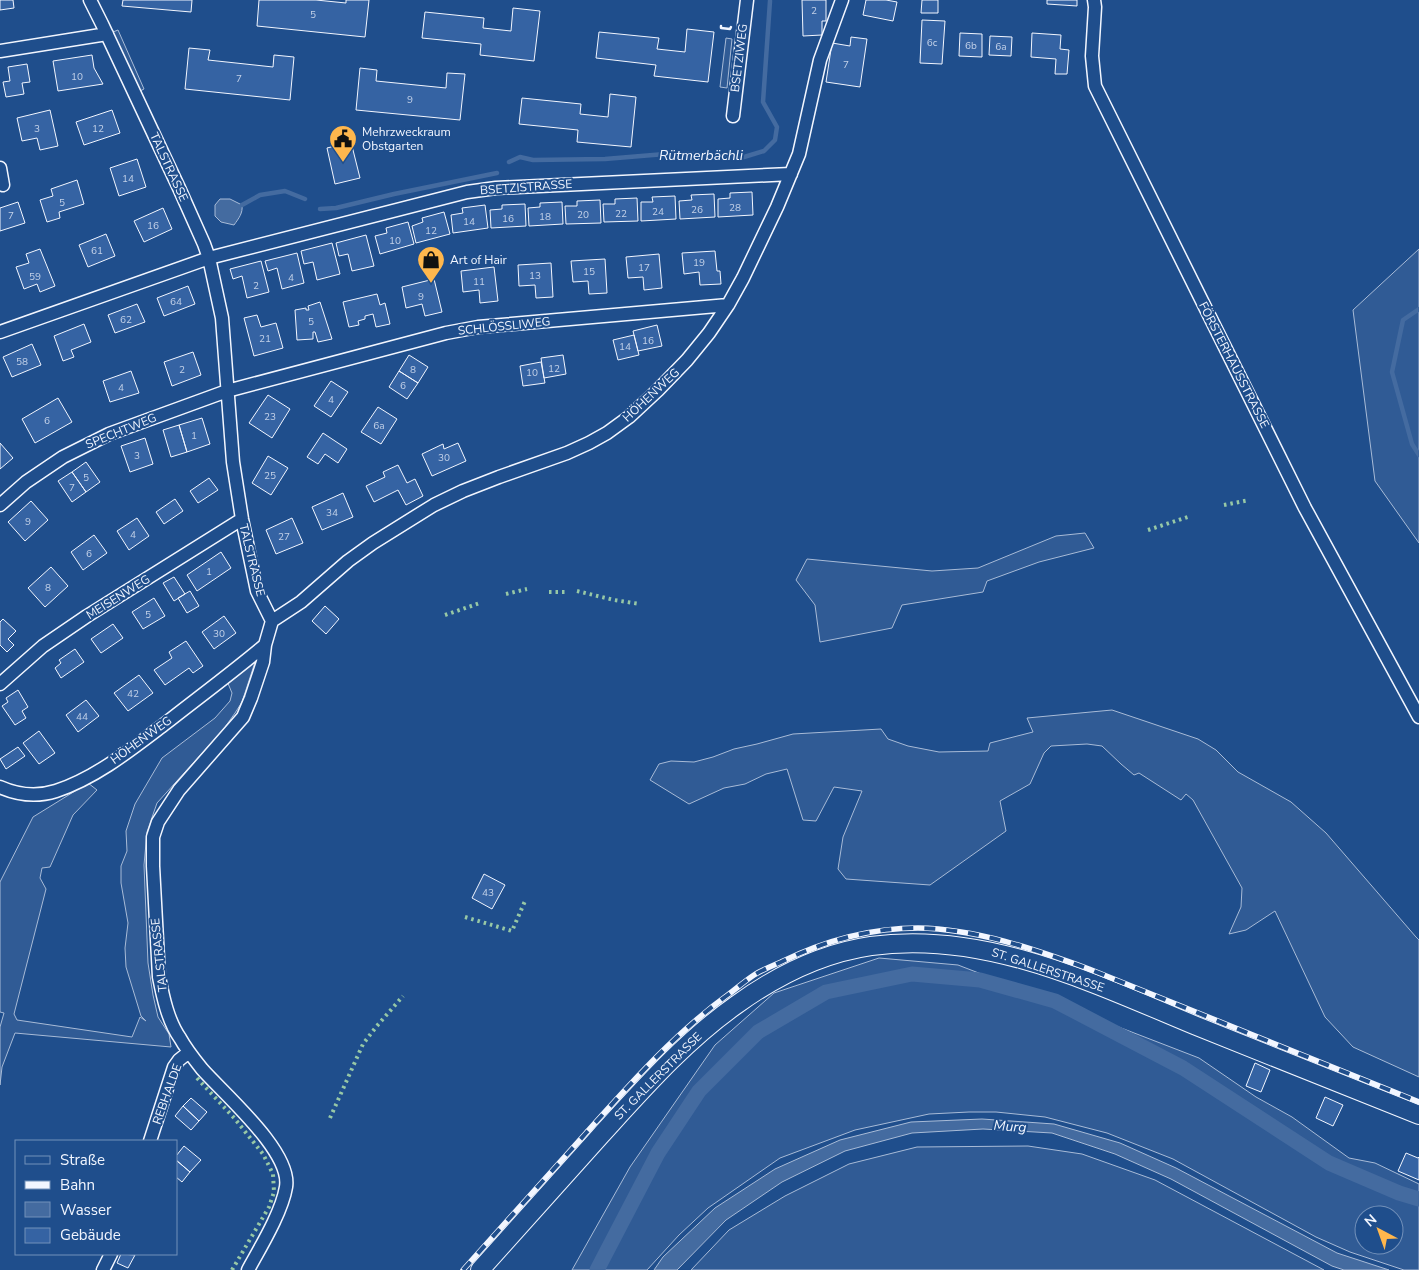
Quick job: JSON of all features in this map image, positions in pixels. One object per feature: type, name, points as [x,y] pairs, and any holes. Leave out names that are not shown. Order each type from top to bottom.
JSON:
[{"type":"main road","name":"ST. GALLERSTRASSE","points":[[480,1270],[629,1104],[709,1025],[736,1004],[789,973],[830,956],[869,946],[918,942],[947,944],[976,948],[1034,963],[1110,990],[1419,1115]]},
{"type":"street","name":"TALSTRASSE","points":[[90,0],[179,188],[209,258],[222,318],[233,462],[242,519],[257,591],[272,621],[265,645],[263,662],[243,717],[179,790],[158,822],[153,837],[159,977],[170,1019],[178,1036],[189,1052],[254,1123],[279,1157],[284,1170],[287,1186],[281,1206],[248,1270]]},
{"type":"street","name":"BSETZIWEG","points":[[733,116],[746,0]]},
{"type":"street","name":"HÖHENWEG","points":[[272,621],[301,602],[373,543],[434,505],[500,476],[567,453],[608,433],[629,417],[688,360],[728,305],[752,260],[791,174],[799,154],[820,60],[842,0]]},
{"type":"street","name":"FÖRSTERHAUSSTRASSE","points":[[1094,0],[1092,56],[1095,86],[1305,508],[1419,717]]},
{"type":"street","points":[[0,51],[107,34]]},
{"type":"street","points":[[0,168],[3,185]]},
{"type":"street","name":"BSETZISTRASSE","points":[[0,332],[209,258],[467,192],[496,188],[791,174]]},
{"type":"street","name":"SCHLÖSSLIWEG","points":[[227,392],[436,335],[478,327],[728,305]]},
{"type":"street","name":"SPECHTWEG","points":[[0,505],[26,482],[63,457],[109,434],[227,392]]},
{"type":"street","name":"MEISENWEG","points":[[0,684],[43,646],[87,616],[242,519]]},
{"type":"street","name":"HÖHENWEG","points":[[0,787],[12,792],[33,795],[55,791],[83,780],[131,749],[238,668],[265,645]]},
{"type":"street","name":"REBHALDE","points":[[150,1140],[174,1067],[178,1060],[189,1052]]},
{"type":"street","points":[[104,1270],[111,1255]]},
{"type":"shaded area","points":[[118,30],[144,89],[140,91],[113,32]]},
{"type":"shaded area","points":[[726,38],[732,39],[727,88],[720,87]]},
{"type":"shaded area","points":[[1419,249],[1419,543],[1375,481],[1353,310]]},
{"type":"shaded area","points":[[1085,533],[1094,548],[1039,562],[987,581],[983,592],[902,605],[892,628],[820,642],[815,605],[796,580],[807,559],[932,571],[978,568],[1056,536]]},
{"type":"shaded area","points":[[257,656],[242,702],[223,730],[157,803],[147,832],[144,865],[148,963],[158,1017],[169,1034],[171,1047],[15,1033],[2,1067],[0,1085],[0,1027],[4,1013],[0,1012],[0,882],[33,817],[88,783],[97,790],[73,815],[50,867],[42,868],[40,878],[46,889],[14,1014],[17,1020],[132,1037],[140,1017],[146,1021],[141,1016],[126,967],[125,948],[128,923],[121,883],[121,866],[127,851],[126,831],[135,804],[162,758],[215,718],[230,701],[232,693],[227,681]]},
{"type":"shaded area","points":[[1112,710],[1198,739],[1216,750],[1238,772],[1291,802],[1326,833],[1419,940],[1419,1077],[1353,1047],[1325,1017],[1275,911],[1246,930],[1229,934],[1241,907],[1242,888],[1193,800],[1186,794],[1181,800],[1139,773],[1134,775],[1102,746],[1087,744],[1051,746],[1044,753],[1030,784],[1000,801],[1006,831],[930,885],[846,879],[838,869],[843,837],[862,791],[834,787],[816,821],[803,820],[787,769],[766,774],[745,784],[724,788],[689,804],[650,780],[659,764],[671,761],[694,762],[734,749],[793,734],[881,729],[888,739],[908,746],[939,752],[988,751],[990,743],[1033,732],[1027,718]]},
{"type":"shaded area","points":[[879,958],[958,965],[1199,1058],[1256,1097],[1292,1117],[1349,1158],[1375,1163],[1419,1184],[1419,1270],[1404,1270],[1359,1255],[1404,1255],[1404,1205],[1354,1205],[1354,1253],[1316,1237],[1173,1159],[1107,1133],[1045,1117],[996,1112],[969,1112],[929,1114],[855,1130],[780,1158],[708,1208],[679,1235],[647,1270],[572,1270],[630,1167],[715,1045],[774,993]]},
{"type":"shaded area","points":[[1028,1146],[1082,1154],[1155,1180],[1324,1270],[691,1270],[729,1230],[785,1196],[849,1164],[917,1147]]},
{"type":"water","points":[[220,199],[230,199],[242,205],[239,218],[234,225],[221,222],[215,216],[215,205]]},
{"type":"water","name":"Murg","points":[[982,1119],[1054,1124],[1120,1143],[1176,1168],[1337,1253],[1389,1270],[1344,1270],[1332,1266],[1171,1179],[1115,1154],[1052,1133],[983,1129],[912,1133],[845,1151],[782,1182],[726,1220],[677,1270],[654,1270],[663,1257],[715,1208],[775,1169],[840,1140],[911,1122]]},
{"type":"building","points":[[0,0],[13,0],[14,8],[0,10]]},
{"type":"building","points":[[123,0],[192,0],[191,12],[122,6]]},
{"type":"building","points":[[259,0],[316,0],[346,3],[346,0],[369,0],[365,37],[257,26]]},
{"type":"building","points":[[802,0],[826,0],[826,21],[822,21],[822,35],[803,36]]},
{"type":"building","points":[[866,0],[897,2],[893,21],[863,15]]},
{"type":"building","points":[[922,0],[938,0],[938,13],[921,13]]},
{"type":"building","points":[[1047,0],[1077,0],[1077,6],[1047,4]]},
{"type":"building","points":[[513,8],[540,11],[534,61],[480,55],[481,44],[422,38],[425,12],[484,18],[483,28],[511,31]]},
{"type":"building","points":[[922,20],[945,21],[942,64],[920,63]]},
{"type":"building","points":[[687,29],[714,32],[708,82],[654,76],[656,65],[596,58],[599,32],[659,38],[657,49],[685,52]]},
{"type":"building","points":[[960,33],[982,34],[982,57],[959,56]]},
{"type":"building","points":[[1032,33],[1061,35],[1060,49],[1069,50],[1067,74],[1055,74],[1056,59],[1031,57]]},
{"type":"building","points":[[990,36],[1012,37],[1011,56],[989,55]]},
{"type":"building","points":[[851,37],[867,39],[860,87],[826,82],[832,43],[850,46]]},
{"type":"building","points":[[189,48],[210,50],[208,60],[273,67],[274,55],[294,57],[290,100],[185,89]]},
{"type":"building","points":[[92,55],[94,68],[103,84],[58,91],[53,61]]},
{"type":"building","points":[[27,64],[30,82],[22,83],[24,94],[6,97],[3,82],[10,81],[8,67]]},
{"type":"building","points":[[360,68],[377,70],[376,81],[446,88],[447,73],[465,74],[460,120],[356,110]]},
{"type":"building","points":[[610,94],[636,97],[631,147],[577,142],[578,130],[519,124],[522,98],[581,104],[580,114],[608,117]]},
{"type":"building","points":[[50,110],[58,146],[40,150],[37,138],[22,141],[17,118]]},
{"type":"building","points":[[112,110],[120,133],[84,145],[76,122]]},
{"type":"building","name":"Mehrzweckraum Obstgarten","points":[[351,142],[360,178],[335,184],[327,148]]},
{"type":"building","points":[[137,159],[146,187],[119,196],[110,168]]},
{"type":"building","points":[[77,180],[84,204],[59,212],[60,218],[47,222],[40,200],[53,196],[51,189]]},
{"type":"building","points":[[752,192],[753,215],[718,217],[718,199],[730,198],[730,193]]},
{"type":"building","points":[[714,194],[715,217],[680,219],[679,201],[692,200],[691,195]]},
{"type":"building","points":[[675,196],[676,219],[641,221],[641,202],[653,202],[652,197]]},
{"type":"building","points":[[637,198],[638,221],[604,222],[603,204],[615,204],[615,199]]},
{"type":"building","points":[[600,200],[601,223],[566,224],[565,206],[577,206],[577,201]]},
{"type":"building","points":[[18,202],[25,223],[0,231],[0,208]]},
{"type":"building","points":[[562,202],[563,224],[529,226],[528,208],[540,207],[540,203]]},
{"type":"building","points":[[525,204],[526,226],[491,228],[490,210],[502,209],[502,205]]},
{"type":"building","points":[[485,205],[488,228],[453,233],[451,215],[463,213],[462,208]]},
{"type":"building","points":[[163,208],[172,229],[144,242],[134,221]]},
{"type":"building","points":[[444,212],[450,234],[416,243],[412,226],[423,222],[422,218]]},
{"type":"building","points":[[408,222],[414,244],[380,254],[375,236],[387,233],[386,228]]},
{"type":"building","points":[[106,234],[115,256],[88,267],[79,245]]},
{"type":"building","points":[[366,235],[374,266],[352,271],[348,254],[339,256],[336,243]]},
{"type":"building","points":[[332,243],[340,274],[317,280],[313,262],[304,264],[301,251]]},
{"type":"building","points":[[40,249],[55,286],[40,292],[37,284],[24,289],[16,267],[29,263],[26,254]]},
{"type":"building","points":[[715,251],[717,271],[720,271],[721,284],[700,285],[699,272],[684,274],[682,253]]},
{"type":"building","points":[[297,253],[304,283],[282,289],[277,268],[268,271],[265,261]]},
{"type":"building","points":[[659,254],[662,288],[644,290],[643,277],[628,278],[626,257]]},
{"type":"building","points":[[605,259],[607,293],[589,294],[588,281],[573,282],[571,261]]},
{"type":"building","points":[[261,261],[269,292],[247,298],[242,276],[233,279],[230,269]]},
{"type":"building","points":[[551,263],[553,297],[536,298],[535,285],[519,286],[518,265]]},
{"type":"building","points":[[494,267],[498,301],[480,303],[479,290],[463,292],[461,271]]},
{"type":"building","points":[[434,279],[442,312],[425,316],[422,304],[406,308],[402,287]]},
{"type":"building","points":[[188,286],[195,304],[164,316],[157,298]]},
{"type":"building","points":[[377,294],[380,305],[385,303],[390,324],[376,327],[373,314],[365,316],[365,319],[358,321],[359,325],[349,327],[343,302]]},
{"type":"building","points":[[320,302],[332,339],[318,342],[315,332],[313,332],[313,339],[297,340],[295,310],[306,308],[306,310],[309,310],[308,306]]},
{"type":"building","points":[[137,304],[145,322],[115,333],[108,315]]},
{"type":"building","points":[[257,315],[261,327],[276,323],[283,348],[254,356],[244,318]]},
{"type":"building","points":[[84,324],[91,342],[71,350],[74,357],[63,361],[54,336]]},
{"type":"building","points":[[657,325],[662,346],[638,351],[633,331]]},
{"type":"building","points":[[634,335],[639,355],[618,360],[613,340]]},
{"type":"building","points":[[32,344],[41,365],[12,377],[3,357]]},
{"type":"building","points":[[193,352],[201,375],[172,386],[164,362]]},
{"type":"building","points":[[409,355],[428,367],[418,383],[399,371]]},
{"type":"building","points":[[563,355],[566,374],[544,378],[541,358]]},
{"type":"building","points":[[541,362],[545,383],[523,386],[520,366]]},
{"type":"building","points":[[131,371],[139,393],[110,402],[103,381]]},
{"type":"building","points":[[399,371],[418,383],[407,399],[389,387]]},
{"type":"building","points":[[331,381],[348,392],[331,417],[314,406]]},
{"type":"building","points":[[268,395],[290,409],[272,438],[249,423]]},
{"type":"building","points":[[58,398],[72,422],[35,443],[22,419]]},
{"type":"building","points":[[378,407],[397,419],[381,444],[361,432]]},
{"type":"building","points":[[202,418],[210,444],[187,452],[179,425]]},
{"type":"building","points":[[179,425],[187,452],[171,457],[163,430]]},
{"type":"building","points":[[323,433],[347,449],[338,463],[325,454],[318,464],[307,457]]},
{"type":"building","points":[[145,438],[153,464],[130,472],[121,446]]},
{"type":"building","points":[[0,443],[13,458],[0,469]]},
{"type":"building","points":[[458,443],[466,461],[432,476],[422,454],[443,444],[444,449]]},
{"type":"building","points":[[268,456],[288,468],[271,495],[252,483]]},
{"type":"building","points":[[86,462],[100,482],[86,492],[72,472]]},
{"type":"building","points":[[398,465],[407,483],[415,479],[423,496],[406,505],[398,490],[374,502],[366,486],[385,477],[383,472]]},
{"type":"building","points":[[72,472],[86,492],[72,502],[58,481]]},
{"type":"building","points":[[209,478],[218,490],[198,503],[190,491]]},
{"type":"building","points":[[343,493],[353,517],[322,530],[312,507]]},
{"type":"building","points":[[175,499],[183,511],[164,524],[156,512]]},
{"type":"building","points":[[31,501],[48,520],[25,541],[8,522]]},
{"type":"building","points":[[137,518],[149,536],[129,550],[117,531]]},
{"type":"building","points":[[292,518],[303,543],[276,554],[266,530]]},
{"type":"building","points":[[94,535],[107,553],[83,570],[71,552]]},
{"type":"building","points":[[221,552],[231,568],[197,591],[187,575]]},
{"type":"building","points":[[51,567],[68,586],[45,607],[28,588]]},
{"type":"building","points":[[174,577],[185,594],[174,601],[163,583]]},
{"type":"building","points":[[190,591],[199,606],[187,613],[178,598]]},
{"type":"building","points":[[154,598],[165,616],[143,629],[132,612]]},
{"type":"building","points":[[325,606],[339,619],[326,634],[312,621]]},
{"type":"building","points":[[224,616],[236,633],[214,649],[202,632]]},
{"type":"building","points":[[3,619],[16,631],[8,639],[14,645],[7,652],[0,645],[0,622]]},
{"type":"building","points":[[113,624],[123,638],[101,653],[91,639]]},
{"type":"building","points":[[186,641],[203,666],[193,673],[189,668],[165,685],[154,670],[172,658],[169,652]]},
{"type":"building","points":[[75,649],[84,662],[61,678],[55,668],[61,663],[59,660]]},
{"type":"building","points":[[139,675],[153,693],[128,711],[114,693]]},
{"type":"building","points":[[18,690],[28,707],[22,711],[26,718],[15,725],[2,706],[8,702],[6,698]]},
{"type":"building","points":[[86,700],[99,716],[78,732],[66,715]]},
{"type":"building","points":[[39,731],[55,753],[39,764],[23,743]]},
{"type":"building","points":[[18,747],[25,756],[6,769],[0,759]]},
{"type":"building","points":[[484,874],[505,885],[492,909],[472,898]]},
{"type":"building","points":[[1255,1063],[1270,1070],[1261,1092],[1246,1086]]},
{"type":"building","points":[[1325,1097],[1343,1105],[1333,1126],[1316,1118]]},
{"type":"building","points":[[191,1098],[207,1112],[199,1121],[183,1106]]},
{"type":"building","points":[[183,1106],[199,1121],[191,1130],[175,1116]]},
{"type":"building","points":[[184,1146],[201,1160],[190,1172],[178,1162],[178,1154]]},
{"type":"building","points":[[1406,1153],[1419,1157],[1419,1180],[1398,1171]]},
{"type":"building","points":[[178,1162],[190,1172],[182,1182],[178,1179]]},
{"type":"building","points":[[121,1255],[135,1255],[128,1268],[117,1263]]},
{"type":"waterway","name":"Rütmerbächli","points":[[509,162],[520,157],[533,160],[605,159],[677,153],[744,157],[764,151],[775,140],[777,127],[763,102],[770,1]]},
{"type":"waterway","name":"Rütmerbächli","points":[[320,209],[336,208],[497,173]]},
{"type":"waterway","name":"Rütmerbächli","points":[[242,205],[260,195],[285,191],[305,199]]},
{"type":"waterway","points":[[1419,309],[1403,320],[1392,372],[1412,444],[1419,455]]},
{"type":"waterway","points":[[597,1270],[658,1153],[699,1091],[758,1032],[826,992],[912,974],[980,980],[1055,1001],[1183,1068],[1329,1163],[1399,1193],[1419,1199]]},
{"type":"railway","points":[[463,1270],[637,1077],[709,1009],[751,977],[764,970],[831,942],[882,930],[918,928],[962,932],[1005,941],[1047,954],[1089,969],[1419,1102]]},
{"type":"hedge","points":[[1224,505],[1249,500]]},
{"type":"hedge","points":[[1148,530],[1191,516]]},
{"type":"hedge","points":[[506,594],[527,589]]},
{"type":"hedge","points":[[577,591],[640,604]]},
{"type":"hedge","points":[[549,592],[566,592]]},
{"type":"hedge","points":[[445,615],[480,603]]},
{"type":"hedge","points":[[465,917],[512,931],[525,901]]},
{"type":"hedge","points":[[330,1118],[363,1044],[403,996]]},
{"type":"hedge","points":[[197,1078],[235,1119],[263,1154],[273,1174],[274,1192],[269,1207],[232,1270]]},
{"type":"wall","points":[[721,26],[721,28],[730,29],[731,27]]},
{"type":"place","name":"Mehrzweckraum Obstgarten","points":[[343,163]]},
{"type":"place","name":"Art of Hair","points":[[431,284]]}]
